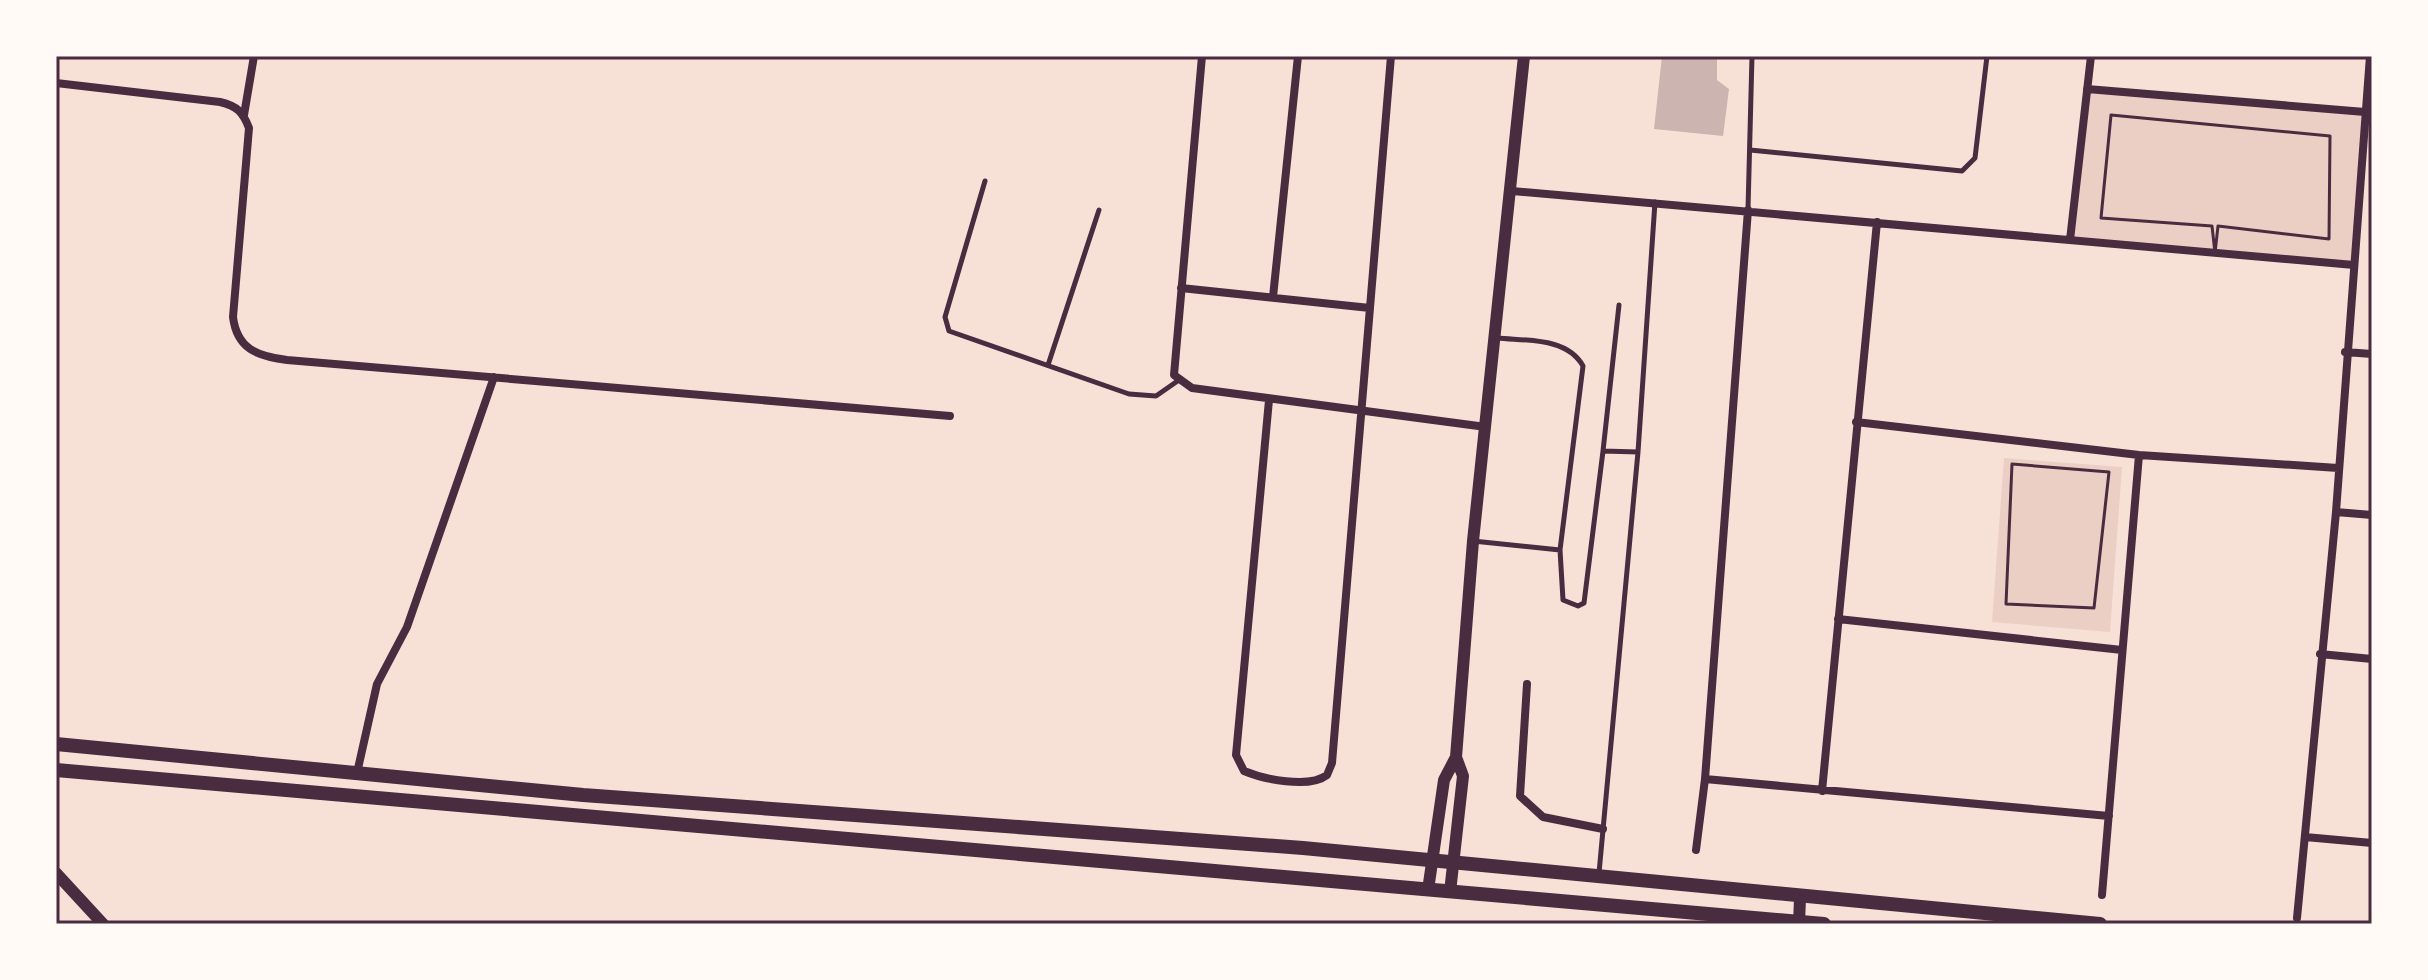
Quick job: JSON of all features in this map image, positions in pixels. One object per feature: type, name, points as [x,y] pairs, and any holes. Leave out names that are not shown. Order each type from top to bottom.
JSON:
[{"type":"main road","points":[[56,744],[583,795],[1455,862],[1800,898],[2100,924]]},
{"type":"main road","points":[[56,770],[1824,924]]},
{"type":"street","points":[[244,115],[254,56]]},
{"type":"street","points":[[1202,56],[1173,369],[1179,380],[1192,388],[1269,400],[1486,427]]},
{"type":"street","points":[[1273,297],[1298,56]]},
{"type":"street","points":[[1269,400],[1236,755],[1244,771],[1257,777],[1317,780],[1327,775],[1332,763],[1391,56]]},
{"type":"street","points":[[1428,890],[1444,780],[1456,757],[1473,541],[1497,338],[1524,56]]},
{"type":"street","points":[[2070,240],[2091,56]]},
{"type":"street","points":[[2297,918],[2336,512],[2345,352],[2370,56]]},
{"type":"street","points":[[56,83],[220,102],[234,106],[244,115],[249,128],[233,317],[235,333],[242,345],[268,357],[950,416]]},
{"type":"street","points":[[2087,89],[2365,112]]},
{"type":"street","points":[[1512,191],[2354,265]]},
{"type":"street","points":[[1696,850],[1705,779],[1748,210]]},
{"type":"street","points":[[1822,791],[1877,222]]},
{"type":"street","points":[[1181,288],[1370,308]]},
{"type":"street","points":[[2345,352],[2372,354]]},
{"type":"street","points":[[357,773],[377,684],[407,627],[494,377]]},
{"type":"street","points":[[1856,422],[2139,455],[2338,468]]},
{"type":"street","points":[[2102,895],[2139,455]]},
{"type":"street","points":[[2336,512],[2372,515]]},
{"type":"street","points":[[1838,619],[2122,650]]},
{"type":"street","points":[[2320,654],[2372,659]]},
{"type":"street","points":[[1527,684],[1520,796],[1543,817],[1603,829]]},
{"type":"street","points":[[1450,892],[1463,776],[1456,757]]},
{"type":"street","points":[[1705,779],[2109,816]]},
{"type":"street","points":[[2305,837],[2372,843]]},
{"type":"street","points":[[56,873],[103,924]]},
{"type":"street","points":[[1799,923],[1800,898]]},
{"type":"lane","points":[[1748,210],[1752,56]]},
{"type":"lane","points":[[1750,150],[1962,171],[1975,158],[1987,56]]},
{"type":"lane","points":[[985,181],[945,317],[949,331],[1143,396],[1156,396],[1179,380]]},
{"type":"lane","points":[[1598,878],[1638,452],[1655,202]]},
{"type":"lane","points":[[1048,365],[1099,210]]},
{"type":"lane","points":[[1497,338],[1560,345],[1578,356],[1583,366],[1560,550],[1563,600],[1578,606],[1586,596],[1619,305]]},
{"type":"lane","points":[[1603,451],[1638,452]]},
{"type":"lane","points":[[1473,541],[1560,550]]},
{"type":"path","points":[[2111,115],[2330,136],[2329,239],[2218,226],[2215,253],[2212,226],[2101,218],[2111,115]]},
{"type":"path","points":[[2012,464],[2109,472],[2094,608],[2006,604],[2012,464]]},
{"type":"shaded area","points":[[2087,89],[2365,112],[2354,265],[2070,240]]},
{"type":"shaded area","points":[[2004,458],[2122,467],[2110,632],[1992,622]]},
{"type":"building","points":[[1662,56],[1717,56],[1717,80],[1729,89],[1723,136],[1654,129]]}]
